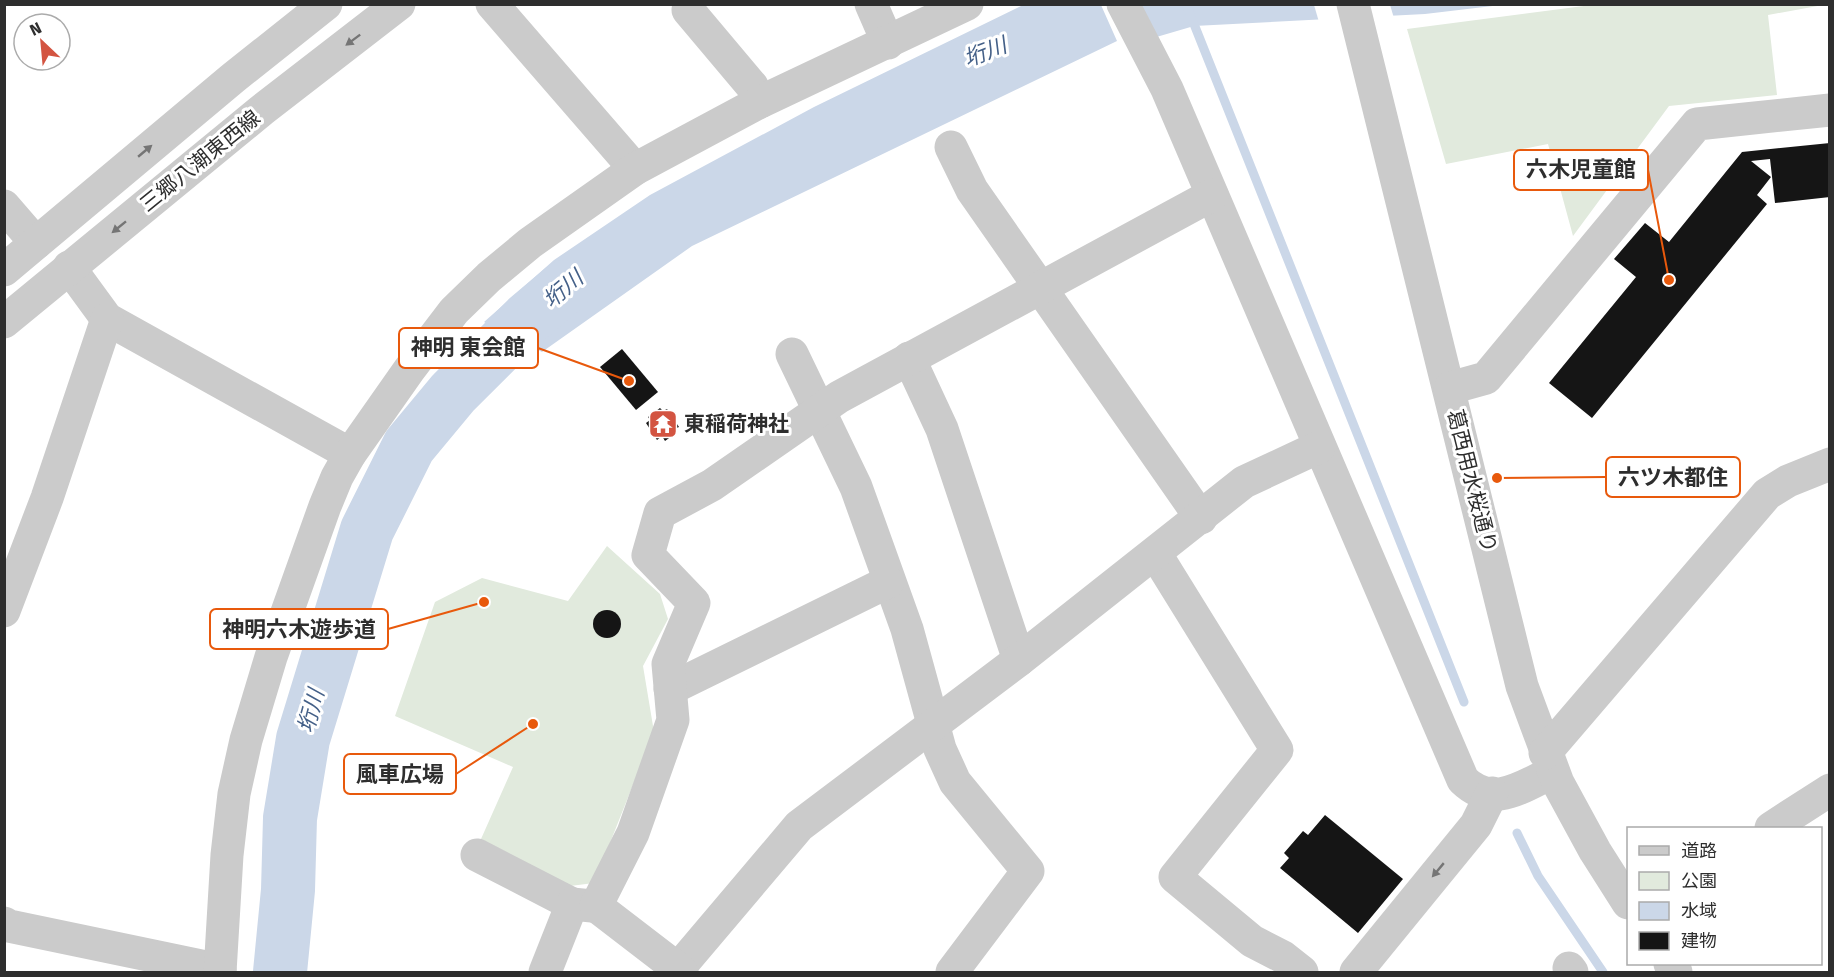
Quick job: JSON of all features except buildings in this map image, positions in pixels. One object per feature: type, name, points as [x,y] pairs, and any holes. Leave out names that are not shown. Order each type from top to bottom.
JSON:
[{"type":"street","name":"三郷八潮東西線","points":[[4,270],[233,78],[326,4]]},
{"type":"street","name":"三郷八潮東西線","points":[[4,321],[262,110],[399,4]]},
{"type":"street","points":[[492,4],[635,169]]},
{"type":"street","points":[[871,4],[888,43]]},
{"type":"street","points":[[4,923],[9,927],[220,971],[227,855],[234,794],[246,740],[271,657],[324,506],[350,454],[454,311],[530,243],[635,169],[760,102],[967,4]]},
{"type":"street","points":[[1123,4],[1167,89],[1463,780],[1474,790],[1497,795]]},
{"type":"street","name":"葛西用水桜通り","points":[[1353,4],[1522,686],[1549,762],[1595,851],[1627,900]]},
{"type":"street","points":[[688,10],[752,86],[760,102]]},
{"type":"street","points":[[1450,388],[1486,378],[1697,124],[1830,110]]},
{"type":"street","points":[[951,147],[972,190],[1201,518]]},
{"type":"street","points":[[545,972],[584,905],[633,833],[673,720],[668,664],[694,603],[648,555],[660,513],[712,485],[820,411],[909,358],[1212,195]]},
{"type":"street","points":[[4,206],[36,243]]},
{"type":"street","points":[[69,267],[107,319],[350,454]]},
{"type":"street","points":[[4,612],[47,498],[107,319]]},
{"type":"street","points":[[792,354],[856,487],[888,582],[907,629],[935,723],[940,749],[955,782],[1028,871],[952,972]]},
{"type":"street","points":[[909,358],[942,429],[1019,660]]},
{"type":"street","points":[[477,855],[584,905],[680,971],[799,826],[1019,660],[1244,482],[1319,447]]},
{"type":"street","points":[[1356,972],[1476,825],[1497,795],[1549,762],[1767,494],[1788,481],[1830,464]]},
{"type":"street","points":[[1155,553],[1277,750],[1174,877],[1252,941],[1283,957],[1302,972]]},
{"type":"street","points":[[670,689],[888,582]]},
{"type":"street","points":[[1773,827],[1830,790]]},
{"type":"green space","points":[[1599,4],[1823,5],[1768,15],[1777,95],[1669,106],[1573,236],[1548,144],[1446,164],[1407,29]]},
{"type":"green space","points":[[607,546],[660,594],[668,619],[643,666],[654,732],[594,883],[570,886],[481,839],[513,767],[395,716],[435,602],[482,578],[568,601]]},
{"type":"water","points":[[1025,4],[1101,5],[1117,41],[692,246],[542,352],[484,322],[554,260],[650,195],[814,107]]},
{"type":"water","points":[[1139,5],[1501,5],[1425,14],[1194,26],[1153,38]]},
{"type":"pier","points":[[1314,5],[1390,5],[1394,18],[1319,22]]},
{"type":"waterway","points":[[1186,4],[1464,702]]},
{"type":"waterway","name":"垳川","points":[[280,972],[288,890],[290,818],[303,739],[367,530],[409,446],[453,393],[527,319],[565,287]]},
{"type":"waterway","points":[[1517,833],[1538,876],[1603,972]]},
{"type":"place","name":"六木児童館","points":[[1669,280]]},
{"type":"place","name":"神明 東会館","points":[[629,381]]},
{"type":"place","name":"東稲荷神社","points":[[663,424]]},
{"type":"place","name":"六ツ木都住","points":[[1497,478]]},
{"type":"place","name":"神明六木遊歩道","points":[[484,602]]},
{"type":"place","name":"風車広場","points":[[533,724]]}]
